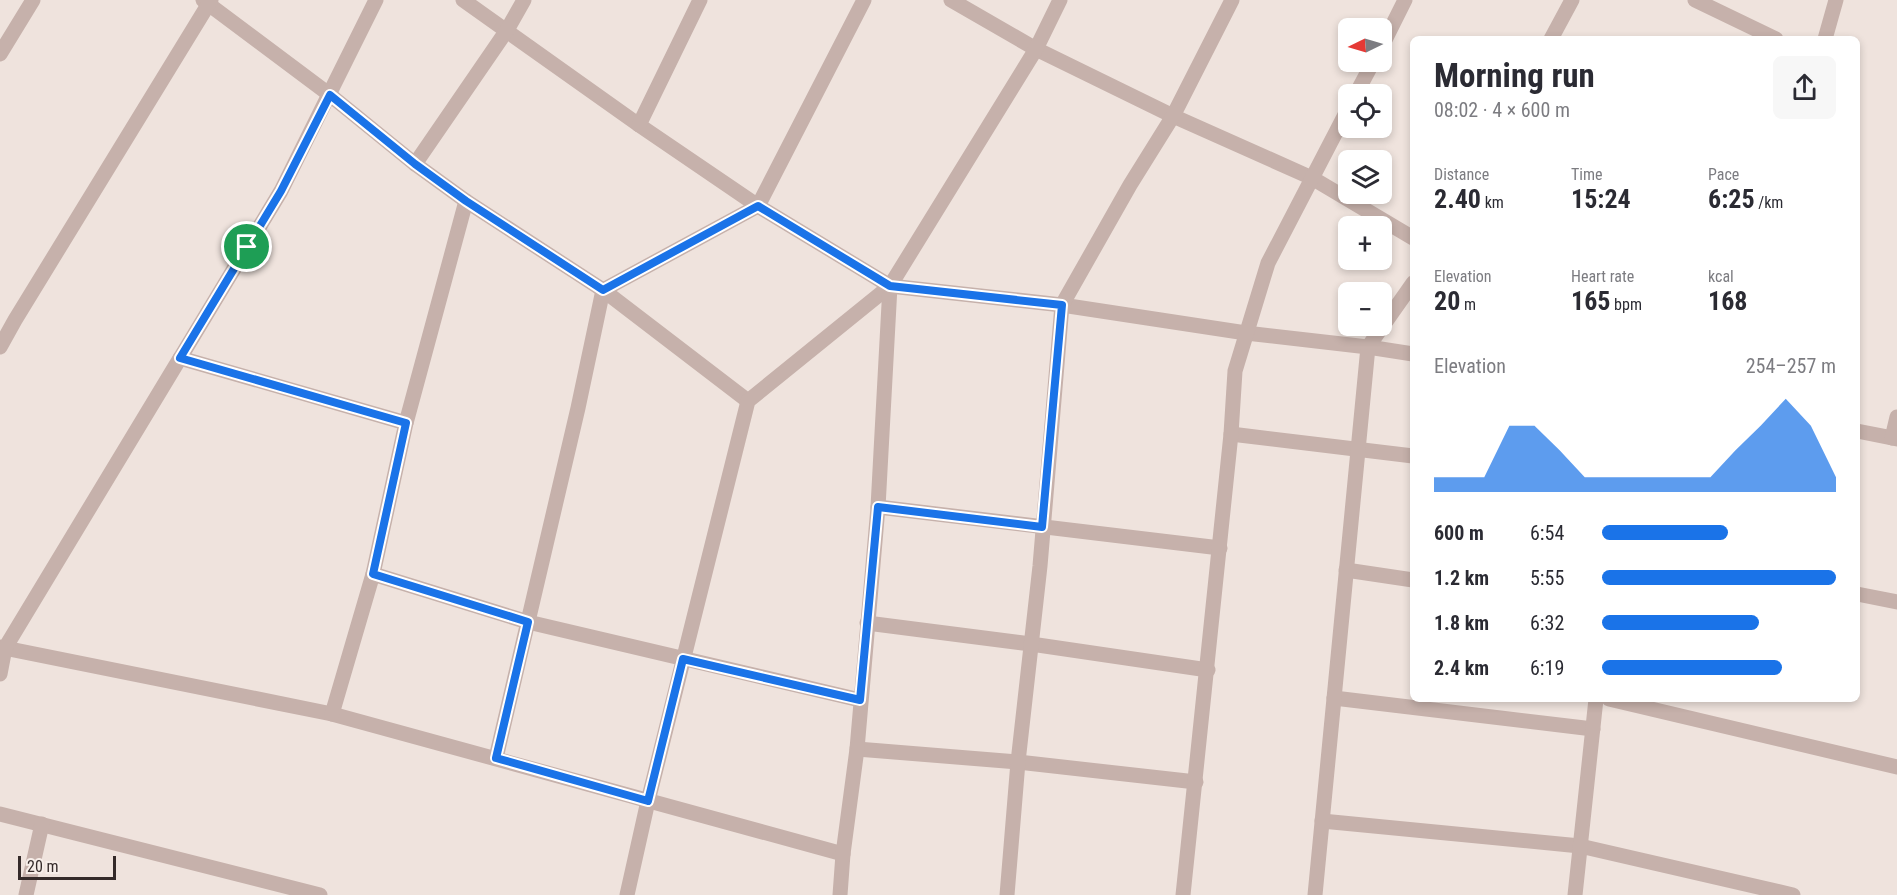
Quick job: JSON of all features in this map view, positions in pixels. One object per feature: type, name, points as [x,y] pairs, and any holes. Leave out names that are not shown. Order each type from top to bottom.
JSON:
[{"type":"street","points":[[0,54],[33,0]]},
{"type":"street","points":[[0,674],[2,647],[281,191],[376,0]]},
{"type":"street","points":[[463,0],[758,206],[890,286],[1062,305],[1246,333],[1410,354]]},
{"type":"street","points":[[415,164],[507,30],[524,0]]},
{"type":"street","points":[[639,125],[700,0]]},
{"type":"street","points":[[496,758],[603,290],[758,206],[864,0]]},
{"type":"street","points":[[951,0],[1036,49],[1173,116],[1312,178],[1410,236]]},
{"type":"street","points":[[627,895],[648,801],[748,401],[890,286],[1036,49],[1060,0]]},
{"type":"street","points":[[1007,895],[1062,305],[1130,185],[1173,116],[1232,0]]},
{"type":"street","points":[[1392,26],[1405,0]]},
{"type":"street","points":[[1553,36],[1572,0]]},
{"type":"street","points":[[1695,0],[1770,36]]},
{"type":"street","points":[[1826,36],[1836,0]]},
{"type":"street","points":[[0,346],[208,1],[415,164],[466,201],[603,290],[748,401]]},
{"type":"street","points":[[1183,895],[1208,670],[1235,371],[1268,263],[1338,128]]},
{"type":"street","points":[[332,714],[373,574],[406,423],[466,201]]},
{"type":"street","points":[[840,895],[878,507],[890,286]]},
{"type":"street","points":[[1315,895],[1368,347],[1410,287]]},
{"type":"street","points":[[180,358],[406,423]]},
{"type":"street","points":[[1860,432],[1894,438],[1897,417]]},
{"type":"street","points":[[1231,434],[1410,456]]},
{"type":"street","points":[[878,507],[1220,548]]},
{"type":"street","points":[[1346,570],[1410,580]]},
{"type":"street","points":[[373,574],[528,622],[860,700]]},
{"type":"street","points":[[1860,595],[1897,602]]},
{"type":"street","points":[[867,623],[1208,670]]},
{"type":"street","points":[[2,647],[332,714],[843,854]]},
{"type":"street","points":[[1334,698],[1593,729]]},
{"type":"street","points":[[1575,895],[1596,702]]},
{"type":"street","points":[[1622,702],[1897,767]]},
{"type":"street","points":[[856,749],[1018,762],[1196,782]]},
{"type":"street","points":[[0,814],[320,895]]},
{"type":"street","points":[[1322,821],[1580,846],[1793,895]]},
{"type":"street","points":[[26,895],[42,824]]},
{"type":"route","points":[[330,95],[415,164],[466,201],[603,290],[758,206],[890,286],[1062,305],[1042,527],[878,507],[860,700],[683,659],[648,801],[496,758],[528,622],[373,574],[406,423],[180,358],[247,247],[281,191],[330,95]]}]
